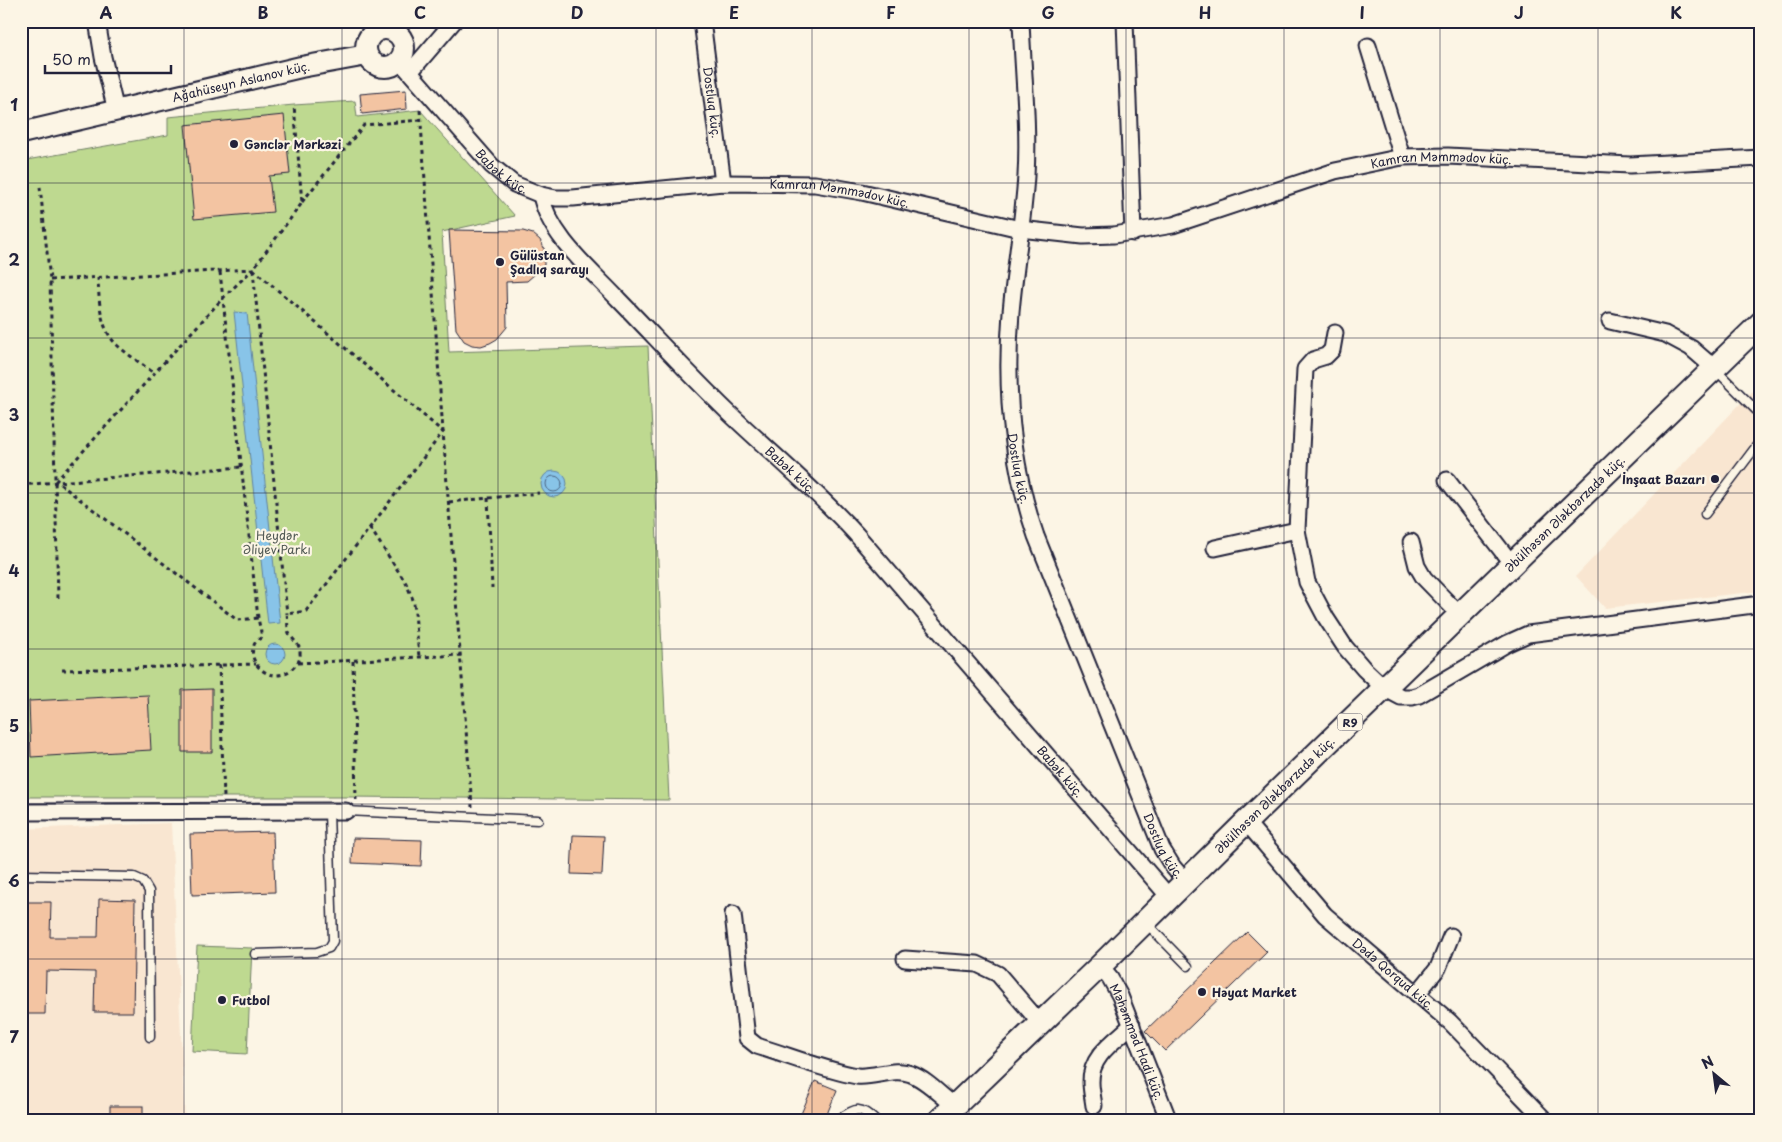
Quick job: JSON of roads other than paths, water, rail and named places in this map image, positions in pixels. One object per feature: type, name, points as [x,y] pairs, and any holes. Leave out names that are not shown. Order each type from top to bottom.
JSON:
[{"type":"main road","name":"Əbülhəsən Ələkbərzadə küç.","points":[[947,1113],[1041,1024],[1246,822],[1761,323]]},
{"type":"street","points":[[97,21],[103,57],[116,111]]},
{"type":"street","points":[[405,66],[403,42],[398,34],[379,25],[366,44],[367,55],[373,63],[382,67],[405,66],[454,21]]},
{"type":"street","name":"Dostluq küç.","points":[[702,21],[723,183]]},
{"type":"street","name":"Dostluq küç.","points":[[1021,21],[1026,177],[1011,314],[1010,410],[1012,436],[1028,511],[1162,849],[1173,868],[1186,882]]},
{"type":"street","points":[[1125,21],[1133,233]]},
{"type":"street","points":[[1368,46],[1402,157]]},
{"type":"street","name":"Ağahüseyn Aslanov küç.","points":[[21,133],[301,67],[367,55]]},
{"type":"street","name":"Babək küç.","points":[[405,66],[492,166],[514,184],[541,195],[548,219],[567,244],[694,378],[830,506],[856,534],[1170,898]]},
{"type":"street","name":"Kamran Məmmədov küç.","points":[[541,195],[556,198],[573,198],[723,183],[815,184],[862,192],[1020,229],[1083,236],[1133,233],[1174,225],[1335,171],[1402,157],[1448,156],[1630,165],[1761,158]]},
{"type":"street","points":[[1610,321],[1665,334],[1691,348],[1714,368]]},
{"type":"street","points":[[1335,334],[1332,350],[1326,356],[1313,360],[1305,369],[1297,530],[1307,582],[1326,618],[1345,647],[1384,688],[1401,697],[1419,695],[1508,643],[1528,634],[1761,604]]},
{"type":"street","points":[[1447,480],[1512,564]]},
{"type":"street","points":[[1215,548],[1297,530]]},
{"type":"street","points":[[1411,542],[1417,566],[1424,578],[1460,615]]},
{"type":"street","points":[[21,812],[351,811]]},
{"type":"street","name":"Dədə Qorqud küç.","points":[[1246,822],[1325,915],[1450,1022],[1546,1121]]},
{"type":"street","points":[[734,914],[746,1038],[757,1046],[844,1073],[860,1076],[898,1072],[909,1073],[917,1077],[947,1113]]},
{"type":"street","points":[[1417,994],[1438,968],[1451,936]]},
{"type":"street","points":[[905,959],[976,964],[998,974],[1041,1024]]},
{"type":"street","name":"Məhəmməd Hadi küç.","points":[[1100,966],[1110,978],[1120,996],[1169,1121]]},
{"type":"street","points":[[1094,1106],[1091,1080],[1097,1057],[1132,1025]]},
{"type":"lane","points":[[1714,368],[1761,415]]},
{"type":"lane","points":[[1705,514],[1761,440]]},
{"type":"lane","points":[[255,954],[317,952],[328,948],[333,941],[329,811]]},
{"type":"lane","points":[[351,811],[538,820]]},
{"type":"lane","points":[[21,875],[134,877],[143,881],[149,891],[150,1037]]},
{"type":"lane","points":[[1145,923],[1188,966]]},
{"type":"lane","points":[[838,1119],[854,1109],[863,1110],[876,1121]]},
{"type":"water","points":[[234,312],[247,313],[280,623],[268,624]]},
{"type":"water","points":[[554,471],[563,475],[567,484],[563,493],[554,497],[545,493],[541,484],[545,475]]},
{"type":"water","points":[[271,644],[279,644],[285,650],[285,658],[279,664],[271,664],[265,658],[265,650]]},
{"type":"place","name":"Gənclər Mərkəzi","points":[[234,144]]},
{"type":"place","name":"Gülüstan Şadlıq sarayı","points":[[500,262]]},
{"type":"place","name":"İnşaat Bazarı","points":[[1715,479]]},
{"type":"place","name":"Həyat Market","points":[[1202,992]]},
{"type":"place","name":"Futbol","points":[[222,1000]]},
{"type":"park label","name":"Heydər Əliyev Parkı","points":[[277,542]]}]
